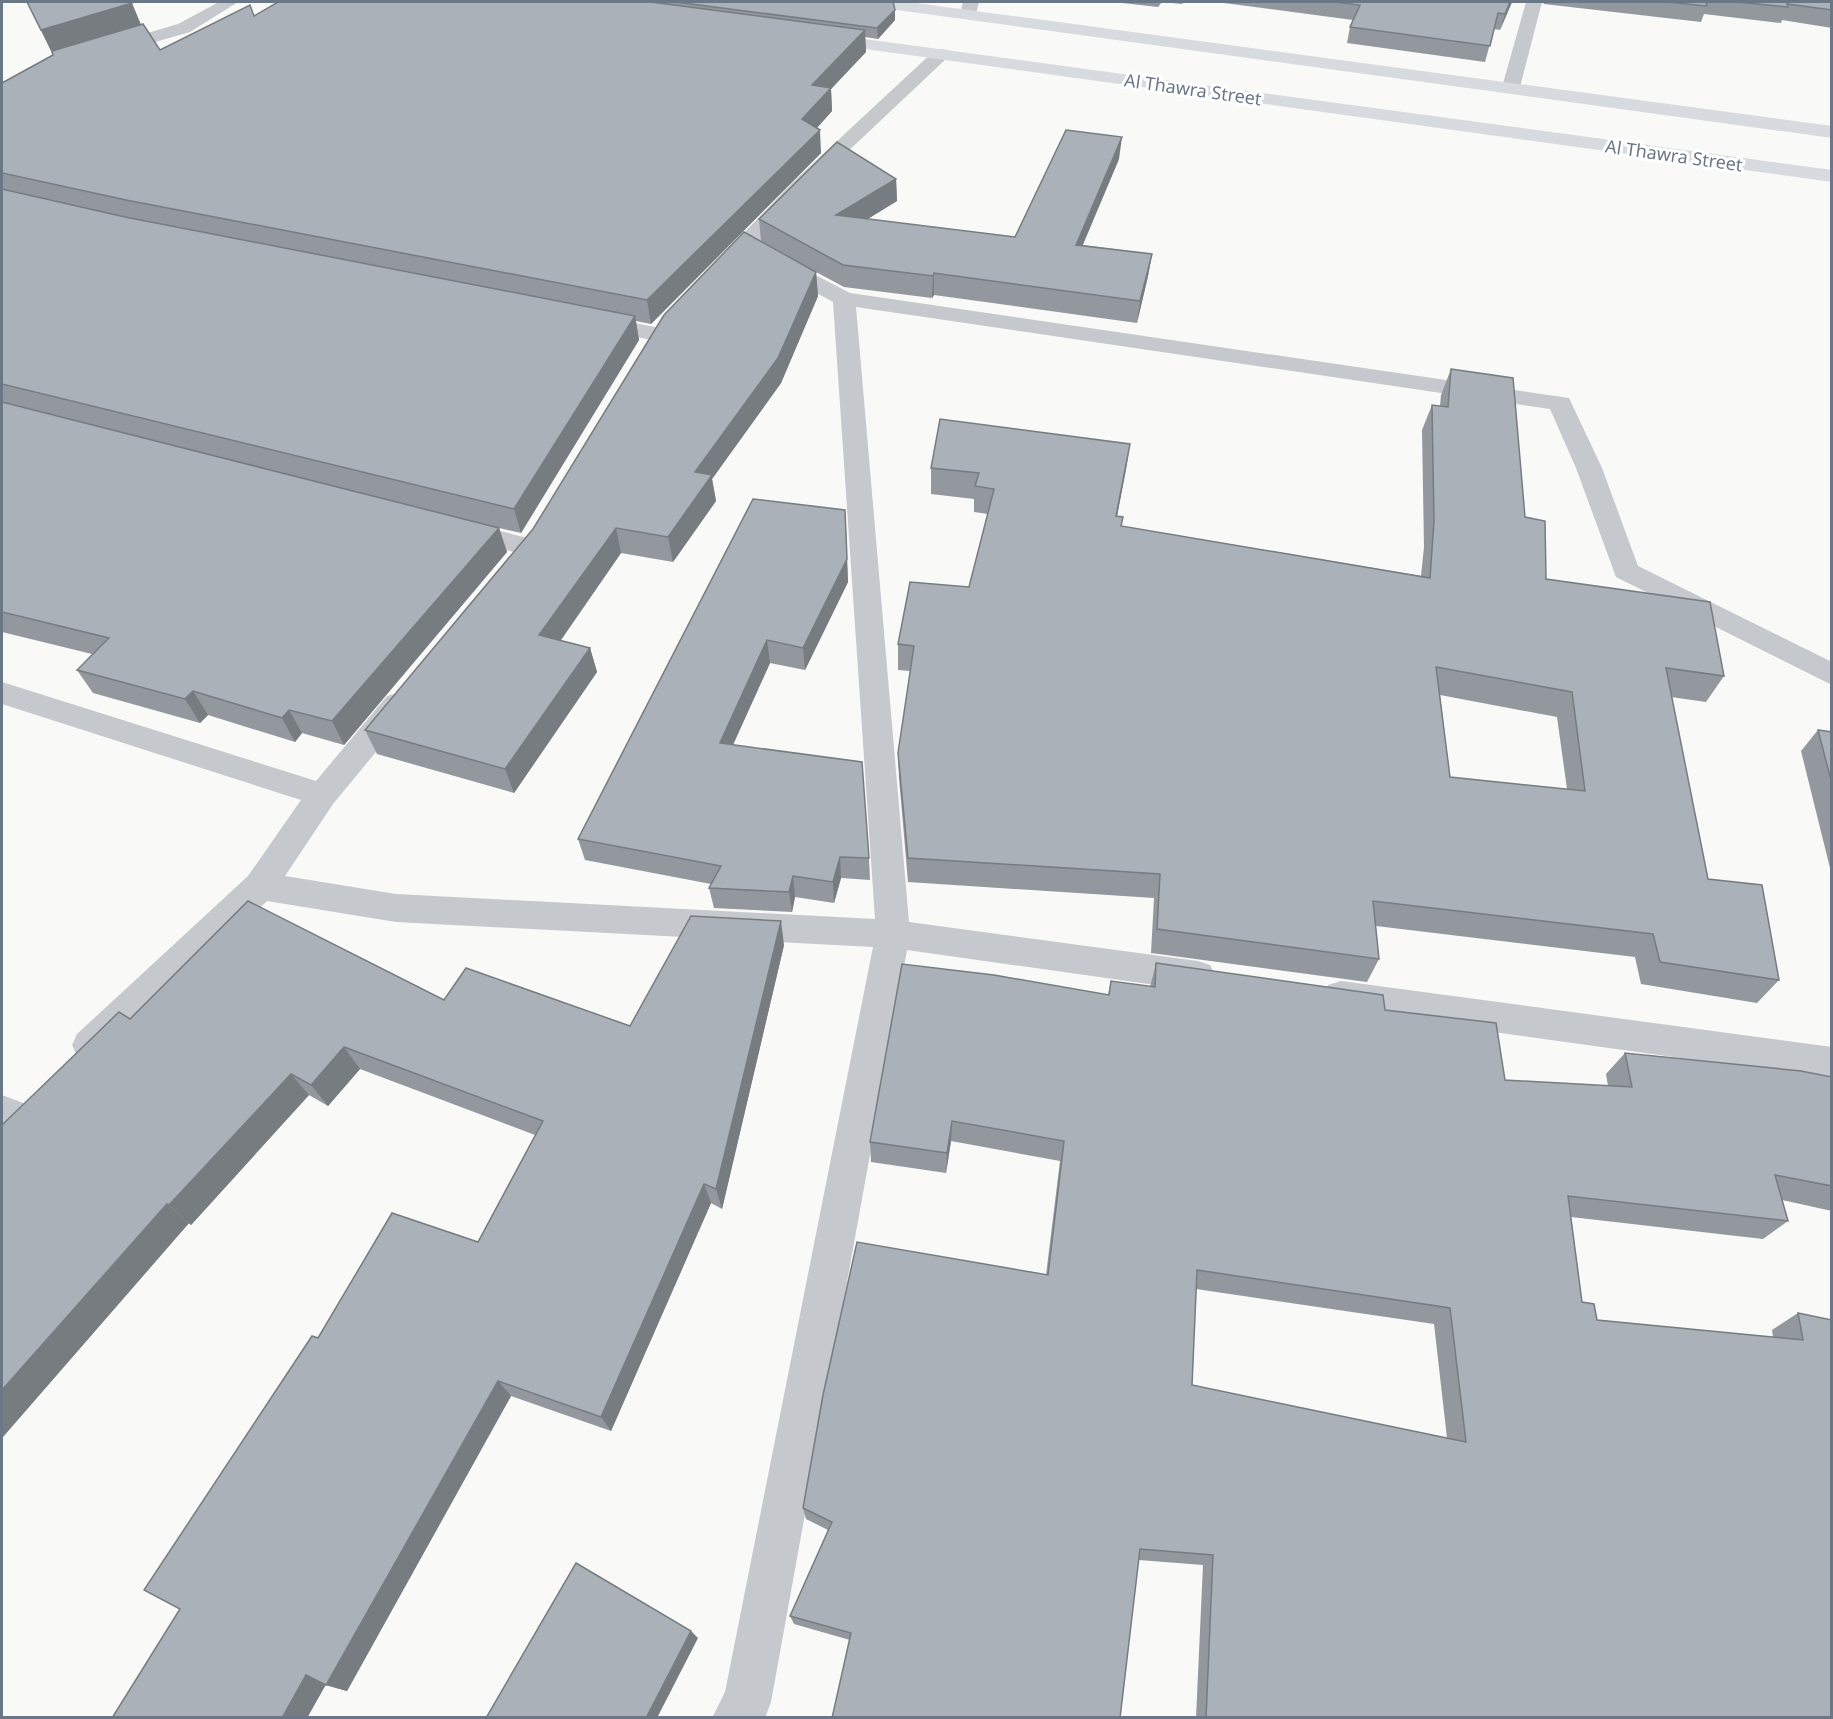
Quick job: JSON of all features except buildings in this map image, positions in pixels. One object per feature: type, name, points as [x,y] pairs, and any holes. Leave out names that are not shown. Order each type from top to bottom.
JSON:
[{"type":"main road","points":[[875,2],[970,8],[1832,132]]},
{"type":"main road","name":"Al Thawra Street","points":[[800,35],[1832,176]]},
{"type":"street","points":[[93,56],[184,28],[230,2]]},
{"type":"street","points":[[1511,87],[1534,2]]},
{"type":"street","points":[[705,285],[746,245],[800,186],[941,54]]},
{"type":"street","points":[[746,245],[844,299],[1560,403],[1589,468],[1626,571],[1832,675]]},
{"type":"street","points":[[736,1718],[747,1702],[893,934],[844,299]]},
{"type":"street","points":[[576,318],[658,335]]},
{"type":"street","points":[[437,524],[528,547]]},
{"type":"street","points":[[73,1061],[260,886],[322,795],[414,685]]},
{"type":"street","points":[[2,693],[322,795]]},
{"type":"street","points":[[260,886],[396,908],[893,934],[1226,980]]},
{"type":"street","points":[[1309,991],[1832,1063]]}]
